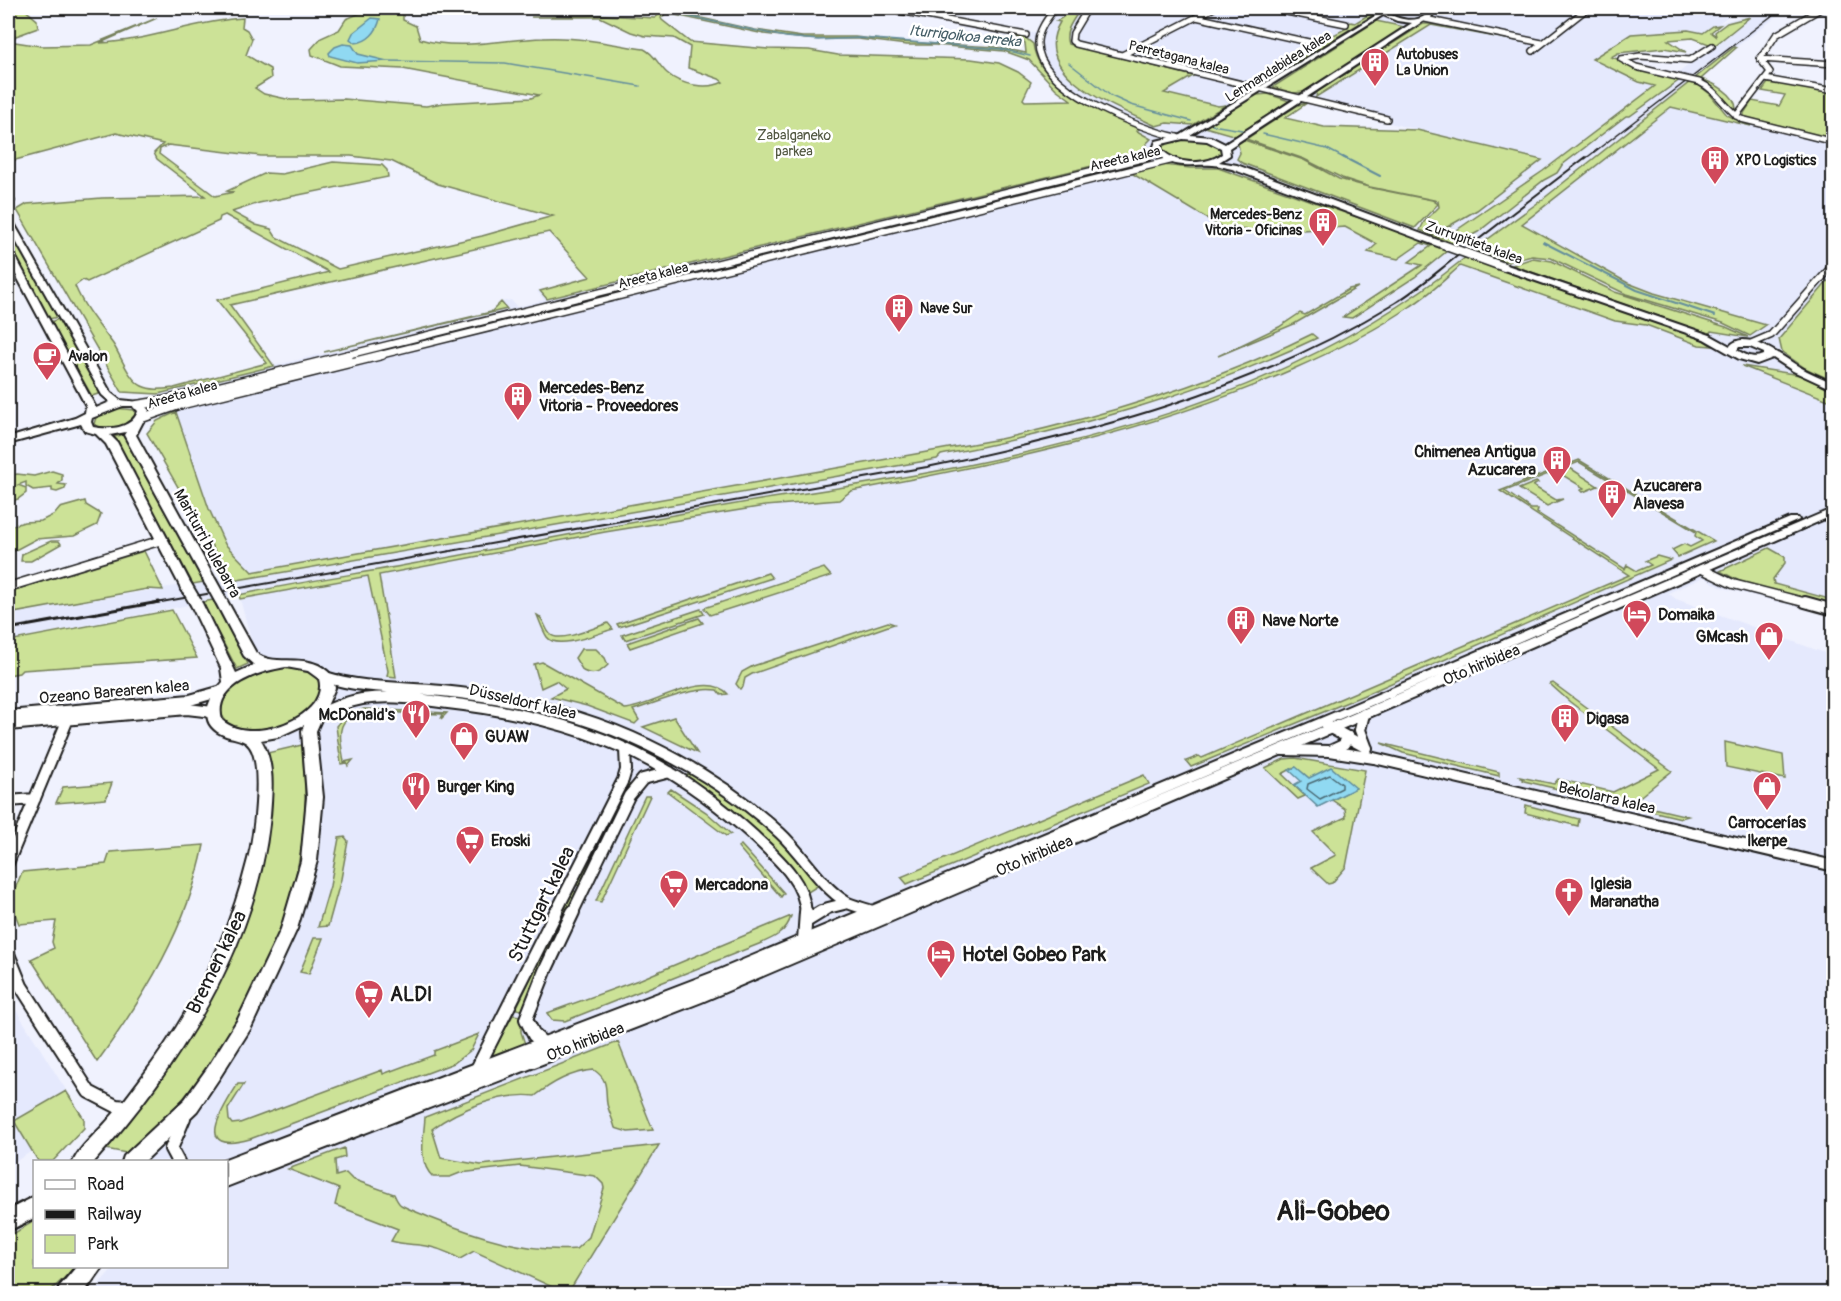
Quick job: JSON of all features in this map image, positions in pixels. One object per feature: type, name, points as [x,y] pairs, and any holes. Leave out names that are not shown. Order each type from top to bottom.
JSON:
[{"type":"main road","points":[[8,198],[10,201],[8,204]]},
{"type":"main road","points":[[8,220],[107,395],[119,404]]},
{"type":"main road","points":[[8,252],[91,406],[86,426],[111,442],[196,603],[228,668],[226,687]]},
{"type":"main road","points":[[8,441],[89,417],[103,408],[119,404],[137,405]]},
{"type":"main road","name":"Mariturri bulebarra","points":[[137,405],[144,410],[130,435],[251,656],[258,662],[273,664]]},
{"type":"main road","points":[[8,448],[73,432],[118,430],[138,422]]},
{"type":"main road","points":[[273,664],[299,664],[319,671],[325,677],[328,683],[327,696],[311,716],[268,735],[246,735],[223,728],[213,712],[217,698],[226,687],[250,671],[273,664]]},
{"type":"main road","points":[[132,1160],[191,1105],[245,1023],[289,929],[302,890],[314,827],[315,779],[309,731],[311,716]]},
{"type":"main road","name":"Bremen kalea","points":[[83,1160],[128,1107],[164,1058],[200,1000],[222,958],[246,899],[259,851],[264,788],[259,749],[246,735]]},
{"type":"main road","points":[[8,1221],[33,1207]]},
{"type":"main road","points":[[68,1293],[90,1268]]},
{"type":"street","points":[[884,8],[1026,35],[1041,31]]},
{"type":"street","points":[[1055,8],[1041,31],[1038,45],[1044,63],[1062,83],[1084,98],[1155,133],[1208,139],[1225,147]]},
{"type":"street","name":"Perretagana kalea","points":[[1088,8],[1072,33],[1073,42],[1387,119]]},
{"type":"street","points":[[1122,55],[1214,8]]},
{"type":"street","points":[[1268,8],[1346,24]]},
{"type":"street","points":[[1369,8],[1386,9],[1397,20],[1425,17],[1544,42]]},
{"type":"street","points":[[1412,8],[1425,17]]},
{"type":"street","points":[[1225,147],[1438,8]]},
{"type":"street","points":[[1533,51],[1588,8]]},
{"type":"street","points":[[1760,59],[1767,44],[1776,33],[1822,8]]},
{"type":"street","name":"Lermandabidea kalea","points":[[1180,137],[1263,89],[1386,9]]},
{"type":"street","points":[[1196,17],[1313,43]]},
{"type":"street","points":[[1026,35],[1026,38],[1038,45]]},
{"type":"street","points":[[1712,46],[1690,60],[1640,56],[1621,59],[1635,67],[1699,82],[1718,93],[1727,109],[1736,116],[1765,126],[1833,142]]},
{"type":"street","points":[[1760,59],[1833,64]]},
{"type":"street","points":[[1736,116],[1770,72],[1770,69],[1760,59]]},
{"type":"street","points":[[1765,79],[1833,90]]},
{"type":"street","points":[[1155,133],[1159,138],[1157,146],[1159,153],[1172,160],[1187,163],[1209,162],[1222,158],[1226,155],[1225,147]]},
{"type":"street","points":[[1159,143],[1180,137]]},
{"type":"street","name":"Areeta kalea","points":[[137,405],[1135,161],[1159,153]]},
{"type":"street","name":"Zurrupitieta kalea","points":[[1222,158],[1234,167]]},
{"type":"street","name":"Areeta kalea","points":[[138,422],[188,403],[1172,160]]},
{"type":"street","name":"Zurrupitieta kalea","points":[[1209,162],[1234,167],[1504,267],[1707,337],[1746,344],[1769,353]]},
{"type":"street","points":[[1733,352],[1733,346],[1771,335],[1833,264]]},
{"type":"street","points":[[1760,360],[1769,357],[1771,335]]},
{"type":"street","name":"Zurrupitieta kalea","points":[[1707,337],[1747,359],[1760,360]]},
{"type":"street","points":[[1769,353],[1833,387]]},
{"type":"street","points":[[1760,360],[1796,369]]},
{"type":"street","name":"Oto hiribidea","points":[[228,1165],[545,1045],[1326,725],[1833,502]]},
{"type":"street","name":"Oto hiribidea","points":[[228,1178],[697,998],[1281,750],[1326,725],[1364,714],[1833,511]]},
{"type":"street","points":[[8,587],[162,540]]},
{"type":"street","points":[[1702,569],[1733,584],[1833,610]]},
{"type":"street","name":"Düsseldorf kalea","points":[[325,677],[348,685],[426,689],[516,701],[566,713],[616,730],[693,767],[737,797],[780,832],[826,885],[848,903],[872,911]]},
{"type":"street","name":"Ozeano Barearen kalea","points":[[8,716],[190,700],[226,687]]},
{"type":"street","name":"Düsseldorf kalea","points":[[311,716],[342,704],[364,699],[413,699],[446,702],[536,718],[606,740],[670,772],[705,794],[736,819],[776,857],[801,890],[808,920],[804,940]]},
{"type":"street","name":"Ozeano Barearen kalea","points":[[8,725],[187,709],[213,712]]},
{"type":"street","points":[[1364,714],[1360,731],[1374,758]]},
{"type":"street","points":[[8,863],[68,719]]},
{"type":"street","points":[[1326,725],[1367,748]]},
{"type":"street","points":[[1330,751],[1343,745],[1350,737]]},
{"type":"street","name":"Stuttgart kalea","points":[[476,1071],[623,780],[626,770],[625,750]]},
{"type":"street","name":"Bekolarra kalea","points":[[1281,750],[1330,751],[1374,758],[1833,866]]},
{"type":"street","name":"Stuttgart kalea","points":[[545,1045],[534,1035],[526,1019],[541,981],[629,796],[644,779],[670,772]]},
{"type":"street","points":[[8,801],[35,799]]},
{"type":"street","points":[[808,920],[828,909],[848,903]]},
{"type":"street","points":[[8,954],[21,986],[89,1092],[116,1106],[128,1107]]},
{"type":"street","points":[[177,1160],[171,1149],[191,1105]]},
{"type":"shaded area","points":[[1051,8],[1739,8],[1719,23],[1750,14],[1759,8],[1788,8],[1687,84],[1429,287],[1359,332],[1312,357],[1213,398],[1116,429],[965,465],[259,591],[8,641],[8,614],[229,577],[147,433],[164,415],[158,394],[506,309],[501,302],[511,300],[517,307],[544,300],[537,291],[548,299],[1145,147],[1151,139],[1149,136],[1081,100],[1051,78],[1023,36],[1037,31]],"holes":[[[1748,17],[1676,75],[1681,79],[1630,116],[1626,116],[1562,165],[1557,173],[1544,180],[1478,232],[1457,243],[1392,293],[1352,318],[1344,317],[1423,265],[1410,262],[1432,247],[1421,243],[1415,246],[1369,252],[1377,245],[1345,227],[1274,232],[1223,228],[1134,174],[1171,166],[1218,168],[1441,247],[1449,242],[1242,163],[1238,159],[1240,153],[1238,144],[1298,105],[1307,103],[1542,160],[1477,210],[1434,235],[1445,238],[1543,171],[1656,86],[1639,82],[1593,59],[1631,34],[1688,30],[1703,33],[1713,26]],[[1312,334],[1316,338],[1243,371],[1192,390],[1084,423],[878,471],[873,470],[232,581],[230,578],[893,460],[1040,430],[1167,394],[1244,366]]]},
{"type":"shaded area","points":[[1671,107],[1751,126],[1756,122],[1833,141],[1833,275],[1779,339],[1793,359],[1833,381],[1833,616],[1720,587],[1704,577],[1668,593],[1676,599],[1833,656],[1833,1293],[99,1294],[99,1284],[113,1268],[228,1268],[228,1160],[138,1160],[293,793],[240,599],[605,532],[765,506],[839,500],[851,491],[982,466],[1072,444],[1189,410],[1308,362],[1373,330],[1412,306],[1460,266],[1501,269],[1509,264],[1709,333],[1711,331],[1748,337],[1766,325],[1654,293],[1628,283],[1522,224]]},
{"type":"shaded area","points":[[8,997],[84,1119],[8,1166]]},
{"type":"green space","name":"Zabalganeko parkea","points":[[8,8],[23,8],[37,20],[38,28],[16,36],[12,40],[41,46],[91,45],[157,18],[100,43],[136,39],[207,23],[243,18],[242,27],[247,30],[252,39],[246,55],[270,69],[271,78],[255,88],[264,94],[291,100],[344,99],[426,106],[531,98],[539,95],[403,69],[340,66],[312,55],[311,49],[321,38],[339,30],[346,19],[372,8],[403,8],[403,20],[416,26],[420,39],[466,44],[568,38],[644,49],[664,70],[679,81],[709,86],[723,82],[688,68],[690,47],[674,38],[645,36],[600,17],[531,17],[603,15],[655,18],[662,11],[645,8],[673,8],[670,11],[755,30],[802,37],[855,37],[900,42],[996,47],[1026,53],[1025,43],[1013,35],[1023,36],[1033,44],[1038,60],[1060,86],[1075,97],[1139,129],[1137,131],[1151,139],[1141,154],[547,299],[540,291],[590,277],[549,232],[230,305],[274,366],[158,394],[122,392],[17,210],[27,204],[102,198],[205,196],[157,159],[154,153],[163,144],[116,133],[8,162]],"holes":[[[666,13],[764,34],[806,39],[858,39],[907,45],[1004,51],[1029,60],[1056,89],[1071,100],[1025,101],[1023,99],[1031,82],[1018,72],[999,63],[971,59],[838,55],[809,50],[690,42],[662,20],[661,18]],[[168,145],[261,156],[351,156],[391,161],[438,184],[553,216],[482,236],[338,269],[276,237],[271,229],[256,225],[232,212],[259,203],[388,177],[387,170],[382,165],[333,162],[282,174],[266,173],[227,191],[234,192],[215,196],[159,154],[160,149]],[[225,215],[329,272],[217,300],[267,363],[174,388],[146,388],[133,379],[113,344],[87,309],[75,286],[83,280],[87,282],[219,221],[220,217]]]},
{"type":"green space","points":[[1069,8],[1081,8],[1068,30],[1068,44],[1193,76],[1164,93],[1218,106],[1226,105],[1193,125],[1167,123],[1156,126],[1082,88],[1067,74],[1056,58],[1053,41],[1060,22],[1056,21],[1062,18]]},
{"type":"green space","points":[[1373,12],[1375,14],[1266,81],[1257,83],[1316,47],[1313,46],[1347,28],[1344,26],[1351,22],[1355,23]]},
{"type":"green space","points":[[1750,17],[1714,46],[1693,38],[1668,40],[1686,52],[1664,48],[1618,53],[1611,57],[1681,79],[1630,116],[1626,116],[1562,165],[1557,173],[1544,180],[1478,232],[1457,243],[1415,277],[1352,318],[1343,317],[1422,265],[1409,262],[1431,246],[1421,243],[1398,259],[1368,252],[1377,244],[1345,227],[1274,232],[1223,228],[1133,174],[1126,174],[1163,165],[1218,168],[1441,247],[1448,242],[1420,230],[1424,222],[1439,207],[1438,201],[1370,187],[1342,178],[1304,159],[1246,139],[1298,105],[1307,103],[1285,118],[1324,127],[1417,130],[1542,160],[1477,210],[1435,234],[1445,238],[1543,171],[1655,86],[1639,82],[1592,59],[1631,34],[1688,30],[1703,33],[1713,26],[1720,25],[1711,32],[1716,36],[1715,32],[1727,23]]},
{"type":"green space","points":[[1376,21],[1405,27],[1304,92],[1293,93],[1273,87]]},
{"type":"green space","points":[[1423,24],[1436,24],[1528,43],[1431,25],[1316,97],[1317,92]]},
{"type":"green space","points":[[1734,47],[1736,48],[1701,79],[1718,86],[1728,94],[1736,109],[1730,108],[1712,86],[1696,83],[1710,94],[1727,115],[1751,126],[1671,107],[1522,224],[1628,283],[1654,293],[1766,325],[1750,336],[1723,323],[1626,294],[1551,258],[1532,256],[1508,262],[1473,250],[1543,199]]},
{"type":"green space","points":[[1770,80],[1833,87],[1833,141],[1744,117],[1752,101],[1779,106],[1785,95],[1762,91]]},
{"type":"green space","points":[[1268,94],[1289,101],[1236,136],[1205,127],[1257,95]]},
{"type":"green space","points":[[1185,138],[1205,140],[1219,146],[1222,153],[1208,161],[1191,162],[1175,158],[1161,150],[1165,143]]},
{"type":"green space","points":[[1244,140],[1304,160],[1339,179],[1432,200],[1438,204],[1415,228],[1242,163],[1237,159],[1240,153],[1238,144]]},
{"type":"green space","points":[[1146,160],[1150,162],[609,296],[606,293]]},
{"type":"green space","points":[[8,228],[58,317],[49,319],[8,244]]},
{"type":"green space","points":[[1466,257],[1697,336],[1712,346],[1699,345],[1646,325],[1615,321],[1460,266],[1418,302],[1337,349],[1238,392],[1130,428],[1019,457],[851,491],[839,500],[765,506],[605,532],[379,575],[396,677],[387,676],[388,671],[368,576],[240,599],[239,595],[286,585],[735,504],[870,483],[1051,447],[1140,422],[1227,392],[1311,356],[1391,311]]},
{"type":"green space","points":[[1533,258],[1552,261],[1615,292],[1726,327],[1748,337],[1711,331],[1709,334],[1512,265]]},
{"type":"green space","points":[[1833,275],[1833,381],[1805,368],[1782,352],[1779,339]]},
{"type":"green space","points":[[1358,287],[1294,324],[1218,356],[1279,327],[1300,313],[1305,315],[1349,289]]},
{"type":"green space","points":[[601,295],[603,298],[182,402],[180,398]]},
{"type":"green space","points":[[501,302],[507,309],[324,352],[491,312]]},
{"type":"green space","points":[[59,319],[101,393],[92,396],[50,322]]},
{"type":"green space","points":[[1312,334],[1317,338],[1272,358],[1226,377],[1133,409],[1038,434],[941,455],[937,459],[232,581],[147,433],[157,421],[176,412],[209,509],[225,544],[252,572],[1000,439],[1159,396],[1237,368]]},
{"type":"green space","points":[[1742,366],[1800,375],[1833,390],[1833,402]]},
{"type":"green space","points":[[115,408],[134,410],[136,416],[116,428],[99,427],[94,424],[96,417]]},
{"type":"green space","points":[[125,434],[204,582],[193,584],[114,437]]},
{"type":"green space","points":[[1579,460],[1714,541],[1678,557],[1672,550],[1684,544],[1690,547],[1702,541],[1695,536],[1696,532],[1579,462],[1505,491],[1531,509],[1538,509],[1537,513],[1625,569],[1627,565],[1637,571],[1651,565],[1645,561],[1657,556],[1671,560],[1362,696],[1191,767],[1186,761],[1199,756],[1202,758],[1629,575],[1500,491]]},
{"type":"green space","points":[[1570,468],[1598,486],[1583,492],[1581,490],[1584,488],[1561,474],[1554,475]]},
{"type":"green space","points":[[52,471],[62,474],[62,480],[58,484],[66,485],[65,489],[57,492],[52,491],[52,488],[33,490],[26,486],[26,482],[18,485],[26,488],[26,493],[8,502],[8,476],[17,474],[34,476]]},
{"type":"green space","points":[[1538,483],[1533,486],[1556,500],[1563,499],[1547,506],[1519,489]]},
{"type":"green space","points":[[85,501],[86,505],[101,514],[97,525],[74,536],[36,539],[8,554],[8,527],[24,522],[41,521],[55,514],[60,508]]},
{"type":"green space","points":[[51,541],[59,541],[61,544],[31,561],[21,561],[22,554]]},
{"type":"green space","points":[[1769,548],[1785,557],[1785,563],[1773,579],[1774,584],[1833,600],[1833,606],[1743,583],[1720,571]]},
{"type":"green space","points":[[144,551],[163,590],[147,589],[8,614],[8,592]]},
{"type":"green space","points":[[824,568],[831,576],[710,615],[704,608]]},
{"type":"green space","points":[[768,573],[772,578],[619,627],[617,624]]},
{"type":"green space","points":[[213,600],[248,664],[237,669],[202,602]]},
{"type":"green space","points":[[701,609],[704,614],[625,640],[622,635]]},
{"type":"green space","points":[[172,610],[197,658],[22,670],[19,673],[8,675],[8,641]]},
{"type":"green space","points":[[537,615],[542,619],[548,632],[555,637],[569,636],[608,623],[613,629],[569,642],[552,641],[547,637]]},
{"type":"green space","points":[[699,618],[703,623],[630,648],[627,643]]},
{"type":"green space","points":[[888,622],[894,624],[752,674],[745,678],[743,687],[740,689],[736,684],[742,672],[753,666]]},
{"type":"green space","points":[[581,649],[596,649],[608,665],[596,673],[583,671],[575,658]]},
{"type":"green space","points":[[542,662],[625,709],[693,687],[718,687],[728,694],[721,695],[717,690],[697,690],[633,710],[639,720],[635,724],[587,706],[551,697],[566,689],[556,681],[541,688],[534,664]]},
{"type":"green space","points":[[276,668],[305,671],[318,680],[319,695],[313,706],[292,722],[269,729],[250,731],[232,726],[222,714],[221,707],[224,698],[231,689],[246,678]]},
{"type":"green space","points":[[1553,683],[1672,771],[1632,803],[1688,816],[1681,818],[1524,781],[1520,777],[1554,784],[1558,779],[1613,792],[1659,769],[1570,702],[1550,684]]},
{"type":"green space","points":[[363,689],[415,691],[524,705],[611,731],[605,737],[539,716],[358,697]]},
{"type":"green space","points":[[364,709],[447,713],[441,719],[443,714],[366,712],[348,718],[341,729],[344,762],[353,760],[348,766],[347,763],[341,764],[336,726],[345,716]]},
{"type":"green space","points":[[674,717],[697,753],[643,727]]},
{"type":"green space","points":[[1725,742],[1783,755],[1785,779],[1726,767]]},
{"type":"green space","points":[[1381,743],[1499,772],[1499,776],[1403,753]]},
{"type":"green space","points":[[302,745],[305,795],[303,833],[297,870],[287,907],[259,978],[222,1045],[193,1087],[167,1116],[131,1154],[101,1148],[142,1097],[243,921],[267,753]]},
{"type":"green space","points":[[1295,758],[1365,770],[1346,867],[1332,883],[1328,884],[1311,868],[1336,855],[1313,832],[1346,817],[1345,809],[1332,800],[1355,788],[1309,778],[1295,767],[1282,774],[1305,796],[1298,799],[1265,768],[1284,759]]},
{"type":"green space","points":[[692,771],[753,815],[777,837],[819,885],[808,892],[782,859],[752,829],[685,777]]},
{"type":"green space","points":[[1144,775],[1149,784],[907,884],[901,877]]},
{"type":"green space","points":[[112,783],[106,799],[56,803],[63,787]]},
{"type":"green space","points":[[626,784],[631,785],[581,886],[576,885]]},
{"type":"green space","points":[[671,789],[706,812],[731,834],[726,836],[668,792]]},
{"type":"green space","points":[[645,796],[650,796],[601,902],[596,901]]},
{"type":"green space","points":[[1526,805],[1579,819],[1578,826],[1525,813]]},
{"type":"green space","points":[[345,837],[348,841],[341,879],[328,926],[318,927],[330,886],[339,838]]},
{"type":"green space","points":[[204,845],[197,875],[176,932],[148,986],[97,1062],[31,959],[54,948],[52,942],[56,921],[19,924],[10,901],[22,872],[106,864],[110,852]]},
{"type":"green space","points":[[741,845],[784,893],[781,897],[738,847]]},
{"type":"green space","points":[[573,891],[578,892],[522,1010],[516,1009]]},
{"type":"green space","points":[[791,916],[783,930],[775,937],[759,944],[565,1021],[552,1020],[547,1013],[641,979]]},
{"type":"green space","points":[[314,938],[323,938],[309,974],[300,972]]},
{"type":"green space","points":[[513,1015],[521,1016],[521,1032],[526,1047],[488,1061]]},
{"type":"green space","points":[[479,1034],[471,1050],[454,1063],[250,1139],[221,1141],[216,1135],[216,1126],[220,1116],[238,1084],[244,1084],[228,1109],[229,1120],[232,1124],[382,1070],[383,1074],[434,1055],[434,1051]]},
{"type":"green space","points":[[618,1042],[653,1130],[628,1132],[615,1128],[607,1104],[604,1081],[594,1070],[563,1079],[535,1096],[522,1095],[495,1099],[481,1104],[455,1115],[432,1129],[441,1158],[481,1165],[659,1145],[568,1293],[557,1293],[559,1290],[474,1251],[460,1259],[430,1247],[391,1241],[398,1229],[335,1205],[339,1189],[288,1169],[344,1148],[345,1157],[335,1160],[336,1176],[346,1173],[352,1179],[394,1194],[400,1204],[408,1209],[502,1242],[558,1250],[576,1249],[589,1237],[604,1188],[595,1176],[520,1166],[460,1173],[450,1177],[433,1177],[423,1157],[425,1117]]},
{"type":"green space","points":[[66,1091],[84,1119],[84,1128],[54,1160],[37,1160],[14,1121]]},
{"type":"green space","points":[[33,1222],[33,1268],[75,1268],[48,1293],[8,1293],[8,1237]]},
{"type":"water","points":[[372,18],[380,19],[371,36],[355,43],[350,39],[353,33]]},
{"type":"water","points":[[343,44],[352,45],[358,54],[387,61],[357,63],[330,56],[329,53],[335,47]]},
{"type":"water","points":[[1296,767],[1309,778],[1331,767],[1356,788],[1318,807],[1294,785],[1301,781],[1289,770]]},
{"type":"waterway","name":"Iturrigoikoa erreka","points":[[649,8],[786,37],[818,40],[860,38],[1001,49],[1030,56]]},
{"type":"waterway","points":[[387,61],[505,63],[640,86]]},
{"type":"waterway","name":"Iturrigoikoa erreka","points":[[1069,63],[1111,96],[1131,105],[1191,121]]},
{"type":"waterway","name":"Iturrigoikoa erreka","points":[[1212,125],[1242,130]]},
{"type":"waterway","name":"Iturrigoikoa erreka","points":[[1263,134],[1327,149],[1346,159]]},
{"type":"waterway","name":"Iturrigoikoa erreka","points":[[1343,157],[1380,176]]},
{"type":"waterway","name":"Iturrigoikoa erreka","points":[[1543,242],[1637,290],[1715,316]]},
{"type":"railway","points":[[1585,159],[1782,8]]},
{"type":"railway","points":[[150,604],[927,467],[1049,439],[1168,405],[1227,385],[1284,361],[1340,334],[1395,303],[1586,157]]},
{"type":"railway","points":[[8,629],[159,602]]},
{"type":"place","name":"Autobuses La Union","points":[[1375,88]]},
{"type":"place","name":"XPO Logistics","points":[[1715,186]]},
{"type":"place","name":"Mercedes-Benz Vitoria - Oficinas","points":[[1323,248]]},
{"type":"place","name":"Nave Sur","points":[[899,334]]},
{"type":"place","name":"Avalon","points":[[47,382]]},
{"type":"place","name":"Mercedes-Benz Vitoria - Proveedores","points":[[518,422]]},
{"type":"place","name":"Chimenea Antigua Azucarera","points":[[1557,486]]},
{"type":"place","name":"Azucarera Alavesa","points":[[1612,520]]},
{"type":"place","name":"Domaika","points":[[1637,640]]},
{"type":"place","name":"Nave Norte","points":[[1241,646]]},
{"type":"place","name":"GMcash","points":[[1769,662]]},
{"type":"place","name":"McDonald's","points":[[416,740]]},
{"type":"place","name":"Digasa","points":[[1565,744]]},
{"type":"place","name":"GUAW","points":[[464,762]]},
{"type":"place","name":"Burger King","points":[[416,812]]},
{"type":"place","name":"Carrocerías Ikerpe","points":[[1767,812]]},
{"type":"place","name":"Eroski","points":[[470,866]]},
{"type":"place","name":"Mercadona","points":[[674,910]]},
{"type":"place","name":"Iglesia Maranatha","points":[[1569,918]]},
{"type":"place","name":"Hotel Gobeo Park","points":[[941,980]]},
{"type":"place","name":"ALDI","points":[[369,1020]]},
{"type":"district","name":"Ali-Gobeo","points":[[1333,1211]]}]
